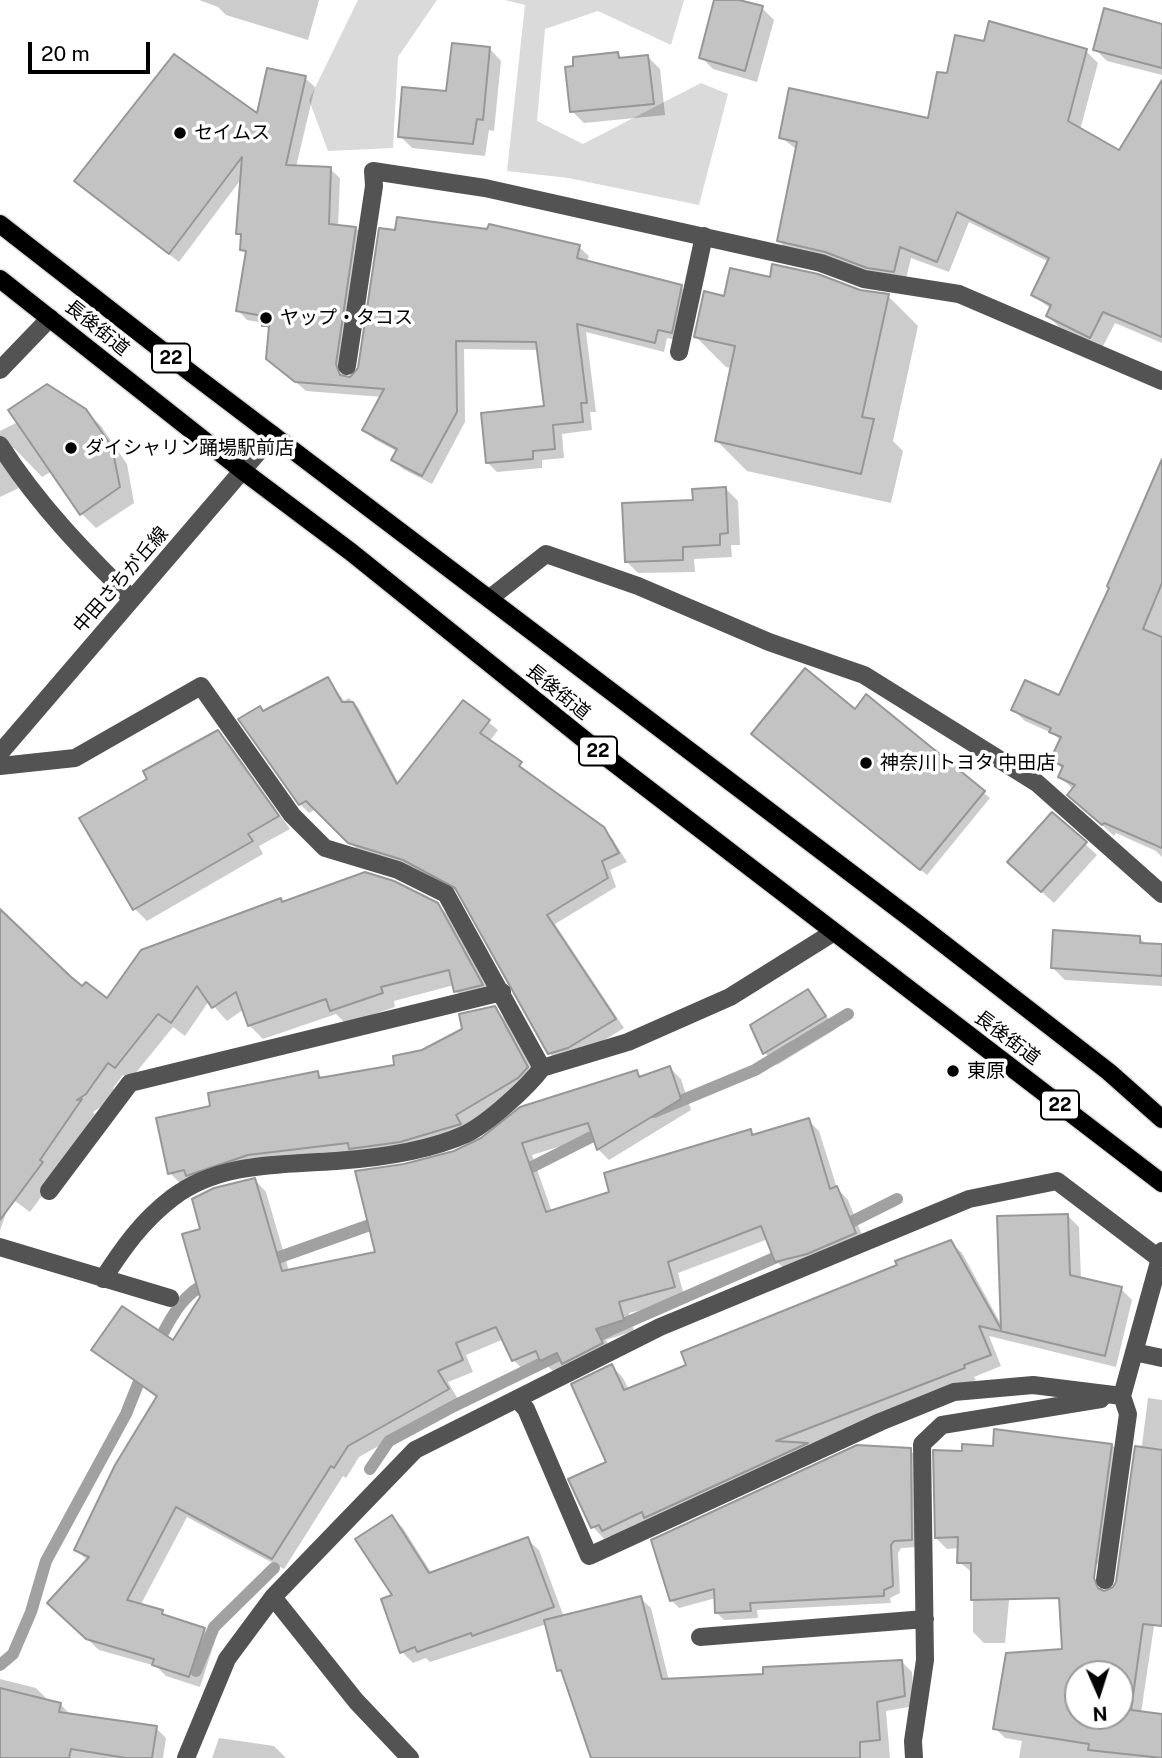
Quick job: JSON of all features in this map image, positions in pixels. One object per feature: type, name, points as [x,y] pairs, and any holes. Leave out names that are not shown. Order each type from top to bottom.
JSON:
[{"type":"main road","name":"長後街道","points":[[0,224],[273,435]]},
{"type":"main road","name":"長後街道","points":[[0,279],[243,471],[351,552],[601,753],[1162,1183]]},
{"type":"main road","name":"22","points":[[273,435],[490,598]]},
{"type":"main road","name":"長後街道","points":[[490,598],[918,923],[981,975],[1109,1072],[1162,1119]]},
{"type":"street","points":[[346,366],[374,186],[373,172],[485,188],[821,263],[864,279],[959,294],[1162,381]]},
{"type":"street","points":[[679,352],[704,236]]},
{"type":"street","points":[[0,370],[50,318]]},
{"type":"street","name":"中田さちが丘線","points":[[0,752],[273,435]]},
{"type":"street","points":[[0,445],[26,486],[68,535],[132,599]]},
{"type":"street","points":[[490,598],[546,554],[638,586],[769,642],[864,675],[1037,783],[1162,894]]},
{"type":"street","points":[[0,766],[75,758],[201,686],[292,814],[326,848],[398,870],[446,894],[542,1068]]},
{"type":"street","points":[[103,1279],[135,1231],[173,1196],[222,1173],[263,1164],[395,1155],[467,1133],[529,1086],[542,1068],[628,1042],[730,998],[834,932]]},
{"type":"street","points":[[49,1191],[130,1083],[502,992]]},
{"type":"street","points":[[186,1758],[227,1659],[273,1597],[415,1450],[660,1327],[969,1199],[1058,1181],[1161,1255],[1122,1396],[1128,1414],[1105,1580]]},
{"type":"street","points":[[0,1247],[170,1298]]},
{"type":"street","points":[[1134,1352],[1162,1358]]},
{"type":"street","points":[[517,1399],[526,1409],[589,1556],[880,1422],[954,1392],[1033,1385],[1122,1396]]},
{"type":"street","points":[[914,1758],[913,1741],[925,1660],[922,1444],[942,1425],[1122,1396]]},
{"type":"street","points":[[273,1597],[356,1701],[410,1758]]},
{"type":"street","points":[[700,1637],[925,1619]]},
{"type":"shaded area","points":[[358,0],[437,0],[398,57],[393,148],[328,151],[309,100]]},
{"type":"shaded area","points":[[505,0],[684,0],[671,45],[598,11],[545,29],[537,121],[583,144],[701,83],[728,94],[699,205],[568,178],[507,171],[525,5]]},
{"type":"building","points":[[714,0],[739,0],[763,6],[745,71],[699,58]]},
{"type":"building","points":[[1104,8],[1162,24],[1162,68],[1093,50]]},
{"type":"building","points":[[989,21],[1087,49],[1068,121],[1119,150],[1162,80],[1162,337],[1103,312],[1090,338],[1046,316],[1051,305],[1031,295],[1049,258],[957,212],[937,262],[900,247],[894,272],[867,268],[825,252],[777,241],[797,142],[779,138],[789,88],[928,118],[937,72],[947,73],[955,35],[984,41]]},
{"type":"building","points":[[452,43],[490,47],[483,120],[477,119],[473,144],[398,137],[402,87],[446,91]]},
{"type":"building","points":[[618,52],[619,58],[648,55],[654,104],[570,112],[565,67],[573,66],[573,57]]},
{"type":"building","points":[[174,54],[257,113],[267,68],[306,76],[286,165],[331,167],[329,224],[356,227],[336,364],[340,375],[350,377],[358,368],[379,228],[395,230],[397,217],[487,229],[489,224],[580,245],[577,258],[682,285],[672,333],[658,330],[655,343],[577,324],[587,403],[581,403],[583,422],[553,425],[555,449],[533,451],[533,459],[486,463],[481,413],[544,406],[536,342],[456,341],[457,412],[422,476],[391,460],[397,449],[362,430],[384,389],[295,382],[266,359],[269,326],[262,326],[263,316],[236,311],[246,251],[240,250],[241,234],[236,234],[242,157],[169,254],[74,181]]},
{"type":"building","points":[[772,264],[818,274],[860,290],[889,294],[862,417],[874,419],[861,474],[715,441],[735,346],[694,337],[704,291],[724,296],[730,268],[770,277]]},
{"type":"building","points":[[47,384],[86,409],[112,447],[120,487],[80,515],[8,410]]},
{"type":"building","points":[[1162,459],[1162,583],[1143,629],[1162,637],[1162,848],[1104,823],[1102,825],[1067,795],[1075,785],[1058,777],[1063,766],[1050,760],[1061,737],[1049,732],[1051,728],[1011,710],[1025,680],[1059,695],[1109,588],[1107,586]]},
{"type":"building","points":[[726,487],[728,533],[720,534],[720,545],[683,547],[683,560],[625,562],[622,503],[693,500],[692,489]]},
{"type":"building","points":[[805,668],[855,709],[866,694],[985,791],[920,870],[751,734]]},
{"type":"building","points":[[328,677],[342,702],[353,702],[397,784],[463,700],[490,720],[480,733],[522,762],[519,766],[604,827],[619,853],[602,861],[608,878],[547,915],[616,1019],[568,1048],[548,1054],[455,888],[403,860],[348,843],[306,801],[299,805],[238,719],[260,706],[263,711]]},
{"type":"building","points":[[218,730],[279,816],[248,834],[253,841],[133,910],[79,818],[147,779],[143,771]]},
{"type":"building","points":[[1052,812],[1087,842],[1041,892],[1007,862]]},
{"type":"building","points":[[365,872],[394,881],[438,903],[483,985],[454,992],[449,970],[381,987],[383,993],[330,1011],[326,999],[248,1026],[236,992],[212,1008],[197,986],[171,1023],[158,1014],[115,1068],[108,1063],[86,1094],[77,1100],[82,1099],[40,1160],[43,1162],[0,1220],[0,909],[82,986],[86,982],[107,998],[141,950],[281,898],[282,902]]},
{"type":"building","points":[[1053,930],[1140,936],[1140,943],[1162,944],[1162,976],[1051,968]]},
{"type":"building","points":[[808,989],[826,1016],[763,1054],[750,1025]]},
{"type":"building","points":[[495,1006],[528,1067],[518,1078],[456,1115],[461,1124],[400,1142],[349,1149],[348,1143],[248,1155],[186,1176],[184,1170],[168,1174],[156,1118],[210,1106],[208,1093],[318,1071],[319,1078],[394,1065],[393,1056],[422,1050],[462,1029],[459,1014]]},
{"type":"building","points":[[670,1066],[681,1099],[597,1150],[588,1123],[522,1143],[546,1212],[609,1192],[604,1173],[751,1129],[752,1135],[809,1118],[830,1189],[837,1186],[856,1233],[807,1254],[775,1262],[761,1226],[668,1262],[675,1287],[619,1302],[624,1320],[596,1329],[603,1343],[562,1364],[557,1353],[540,1361],[536,1351],[512,1361],[496,1327],[456,1343],[463,1360],[438,1371],[449,1389],[348,1446],[334,1468],[331,1466],[272,1559],[176,1507],[127,1600],[163,1610],[162,1614],[205,1628],[189,1677],[152,1665],[154,1659],[86,1639],[47,1603],[89,1557],[74,1550],[115,1465],[157,1396],[91,1350],[122,1306],[173,1340],[200,1297],[182,1234],[200,1229],[192,1199],[214,1188],[255,1178],[282,1271],[375,1252],[355,1171],[404,1164],[454,1151],[481,1138],[520,1107],[637,1070],[639,1077]]},
{"type":"building","points":[[1068,1214],[1070,1275],[1122,1287],[1105,1356],[979,1326],[991,1355],[964,1365],[965,1368],[776,1441],[808,1443],[644,1518],[642,1512],[602,1531],[599,1525],[591,1528],[568,1479],[606,1462],[571,1384],[612,1364],[624,1390],[686,1365],[681,1352],[897,1265],[895,1261],[951,1240],[1001,1329],[997,1216]]},
{"type":"building","points":[[994,1429],[1112,1444],[1094,1578],[1098,1588],[1104,1591],[1113,1587],[1116,1582],[1135,1446],[1162,1450],[1162,1626],[1143,1624],[1134,1688],[1134,1660],[1064,1660],[1064,1730],[1134,1730],[1134,1710],[1162,1714],[1162,1758],[1088,1750],[1089,1744],[993,1729],[1006,1653],[1062,1649],[1059,1598],[971,1600],[971,1563],[957,1563],[958,1537],[935,1538],[933,1450],[962,1451],[962,1444],[993,1446]]},
{"type":"building","points":[[857,1445],[911,1448],[912,1540],[894,1541],[891,1545],[893,1586],[884,1590],[884,1596],[750,1603],[751,1611],[715,1613],[714,1589],[670,1601],[651,1540]]},
{"type":"building","points":[[392,1515],[429,1573],[528,1537],[554,1607],[472,1636],[471,1633],[417,1652],[415,1647],[400,1653],[381,1599],[392,1595],[355,1539]]},
{"type":"building","points":[[641,1596],[662,1679],[763,1674],[763,1667],[902,1660],[905,1696],[877,1702],[880,1740],[860,1742],[860,1758],[591,1758],[561,1670],[557,1671],[544,1620]]},
{"type":"building","points":[[0,1688],[61,1703],[59,1712],[157,1726],[152,1758],[126,1758],[71,1749],[69,1758],[0,1758]]},
{"type":"waterway","points":[[654,1112],[755,1070],[848,1014]]},
{"type":"waterway","points":[[518,1174],[607,1129]]},
{"type":"waterway","points":[[839,1228],[897,1199]]},
{"type":"waterway","points":[[263,1263],[381,1221]]},
{"type":"waterway","points":[[370,1469],[389,1441],[454,1406],[610,1330],[788,1252]]},
{"type":"waterway","points":[[156,1346],[184,1300],[210,1282]]},
{"type":"waterway","points":[[0,1665],[13,1654],[31,1612],[46,1561],[126,1414],[144,1369]]},
{"type":"waterway","points":[[196,1671],[214,1627],[274,1568]]},
{"type":"place","name":"セイムス","points":[[180,133]]},
{"type":"place","name":"ヤップ・タコス","points":[[266,318]]},
{"type":"place","name":"ダイシャリン踊場駅前店","points":[[71,448]]},
{"type":"place","name":"神奈川トヨタ 中田店","points":[[866,763]]},
{"type":"place","name":"東原","points":[[953,1071]]}]
